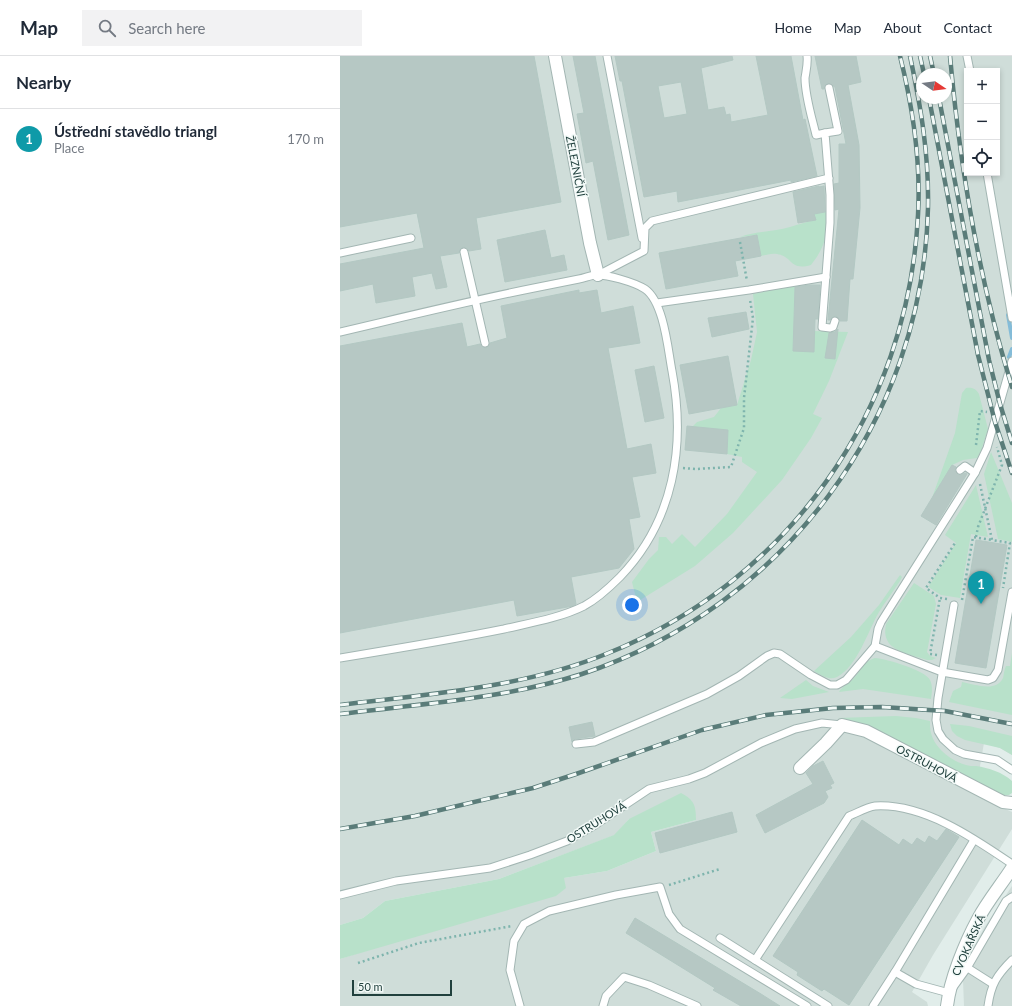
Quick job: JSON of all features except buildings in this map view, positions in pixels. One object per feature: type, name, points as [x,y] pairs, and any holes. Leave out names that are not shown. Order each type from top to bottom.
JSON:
[{"type":"street","name":"ŽELEZNIČNÍ","points":[[555,56],[590,243],[598,275]]},
{"type":"street","points":[[800,768],[842,724]]},
{"type":"street","name":"OSTRUHOVÁ","points":[[842,724],[866,731],[1002,802],[1012,803]]},
{"type":"street","name":"CVOKAŘSKÁ","points":[[947,1006],[949,993],[963,965],[978,919],[1012,868]]},
{"type":"lane","points":[[607,56],[644,251]]},
{"type":"lane","points":[[807,56],[808,64],[805,78],[806,91],[816,135],[838,131],[829,88]]},
{"type":"lane","points":[[967,56],[969,68]]},
{"type":"lane","points":[[825,133],[829,178],[830,223],[822,327],[833,327],[835,321]]},
{"type":"lane","points":[[988,176],[1012,318]]},
{"type":"lane","points":[[644,251],[645,228],[652,221],[829,178]]},
{"type":"lane","points":[[340,253],[412,238]]},
{"type":"lane","points":[[340,332],[475,300],[598,275],[644,251]]},
{"type":"lane","points":[[464,252],[484,344]]},
{"type":"lane","points":[[340,658],[519,626],[560,615],[584,606],[613,584],[630,567],[646,544],[660,518],[675,467],[678,419],[674,379],[664,329],[656,303],[646,290],[620,279],[598,275]]},
{"type":"lane","points":[[656,303],[749,290],[826,277]]},
{"type":"lane","points":[[576,744],[594,742],[707,694],[739,676],[767,656],[774,653],[780,654],[787,658],[811,676],[830,685],[837,685],[846,680],[875,646],[878,629],[881,622],[976,473],[987,448],[1012,361]]},
{"type":"lane","points":[[960,470],[965,466],[976,473]]},
{"type":"lane","points":[[875,646],[942,672],[988,680],[993,678],[998,670],[1012,592]]},
{"type":"lane","points":[[954,603],[938,698],[936,720],[938,731],[943,739],[956,750],[964,754],[997,760],[1012,770]]},
{"type":"lane","name":"OSTRUHOVÁ","points":[[340,896],[396,882],[490,868],[530,856],[567,841],[596,825],[649,788],[689,779],[705,773],[761,743],[795,729],[822,723],[842,724]]},
{"type":"lane","points":[[755,960],[849,816],[874,806],[906,808],[952,826],[1012,864]]},
{"type":"lane","points":[[873,1006],[974,840]]},
{"type":"lane","points":[[520,1006],[510,970],[514,941],[524,924],[549,911],[616,895],[660,887],[669,914],[680,929],[806,1006]]},
{"type":"lane","points":[[993,984],[963,965],[1006,901],[1012,897]]},
{"type":"lane","points":[[720,938],[828,1006]]},
{"type":"lane","points":[[988,1006],[993,984],[998,974],[1012,960]]},
{"type":"lane","points":[[895,972],[916,984],[949,993]]},
{"type":"lane","points":[[603,1006],[606,996],[624,977],[649,985],[697,1006]]},
{"type":"path","points":[[675,467],[696,469],[731,468],[744,428],[744,398],[753,318],[740,242]]},
{"type":"path","points":[[976,473],[979,480],[992,540]]},
{"type":"path","points":[[954,603],[962,602],[973,537],[1010,543],[1003,589]]},
{"type":"path","points":[[947,599],[940,598],[926,588],[955,543]]},
{"type":"path","points":[[940,598],[930,654],[945,658]]},
{"type":"path","points":[[660,887],[720,869]]},
{"type":"path","points":[[358,963],[419,943],[524,924]]},
{"type":"shaded area","points":[[340,56],[1012,56],[1012,755],[1000,748],[984,743],[975,795],[1012,812],[1012,829],[933,955],[912,992],[927,1002],[928,1006],[340,1006],[340,959],[380,946],[564,878],[607,871],[656,851],[651,832],[696,820],[629,819],[615,835],[499,879],[385,901],[363,918],[340,925]]},
{"type":"shaded area","points":[[1012,886],[1012,1006],[964,1006],[963,980],[972,951],[984,928]]},
{"type":"green space","points":[[829,211],[823,246],[811,265],[795,265],[786,258],[777,254],[761,256],[757,235],[740,237],[784,229],[815,220],[814,214]]},
{"type":"green space","points":[[795,285],[793,351],[814,331],[848,332],[829,381],[813,414],[822,418],[811,438],[782,480],[733,533],[695,566],[637,602],[632,582],[649,559],[658,550],[659,537],[666,537],[672,544],[682,534],[695,547],[727,514],[757,472],[742,462],[742,457],[727,454],[728,430],[692,427],[697,422],[714,417],[721,408],[737,405],[751,360],[757,332],[753,294]]},
{"type":"green space","points":[[966,388],[974,389],[979,394],[988,429],[981,451],[977,458],[963,460],[952,465],[932,498],[955,433],[962,393]]},
{"type":"green space","points":[[991,452],[1012,503],[1012,542],[998,539],[984,474]]},
{"type":"green space","points":[[976,485],[988,537],[971,534],[960,598],[941,595],[929,586],[956,543],[945,535]]},
{"type":"green space","points":[[900,575],[902,577],[900,581],[879,612],[856,657],[844,672],[837,677],[831,678],[825,677],[814,671],[851,637],[879,605]]},
{"type":"green space","points":[[914,583],[934,596],[936,604],[927,652],[930,656],[936,658],[932,660],[927,660],[897,650],[887,640],[885,633],[886,624]]},
{"type":"green space","points":[[1012,653],[1012,715],[949,702],[953,691],[961,687],[962,682],[978,686],[990,686],[1000,683],[1006,666],[1010,666]]},
{"type":"green space","points":[[875,658],[888,660],[914,669],[927,676],[932,685],[931,699],[863,689],[839,692],[856,676],[867,662]]},
{"type":"green space","points":[[806,680],[813,686],[829,692],[792,699],[780,698]]},
{"type":"green space","points":[[896,716],[930,721],[930,730],[933,739],[945,754],[955,761],[968,766],[986,768],[1004,775],[1012,781],[1012,793],[1009,795],[1003,795],[977,784],[871,729],[858,723],[838,718]]},
{"type":"green space","points":[[950,724],[969,726],[1012,736],[1012,755],[1000,748],[965,740],[957,736],[952,731]]},
{"type":"green space","points":[[681,793],[689,798],[695,807],[696,820],[651,832],[656,851],[607,871],[564,878],[566,888],[556,896],[340,959],[340,925],[363,918],[385,901],[499,879],[614,835],[629,819]]},
{"type":"waterway","points":[[1008,315],[1012,338]]},
{"type":"waterway","points":[[1009,357],[1012,349]]},
{"type":"railway","points":[[340,705],[441,693],[508,682],[542,675],[574,666],[606,654],[672,622],[731,582],[783,535],[827,481],[863,421],[891,356],[909,287],[919,195],[915,135],[909,95],[900,56]]},
{"type":"railway","points":[[340,714],[462,700],[523,689],[582,674],[654,643],[720,603],[778,553],[828,496],[869,431],[900,361],[920,286],[928,208],[928,188],[926,150],[921,113],[910,56]]},
{"type":"railway","points":[[920,56],[923,68]]},
{"type":"railway","points":[[930,56],[933,68]]},
{"type":"railway","points":[[950,56],[959,140],[972,223],[990,306],[1012,387]]},
{"type":"railway","points":[[930,104],[978,355],[995,422],[1012,473]]},
{"type":"railway","points":[[940,104],[989,360],[1012,443]]},
{"type":"railway","points":[[340,829],[415,816],[533,788],[702,730],[766,715],[833,708],[882,707],[945,711],[1012,724]]},
{"type":"place","name":"Ústřední stavědlo triangl","points":[[981,604]]}]
